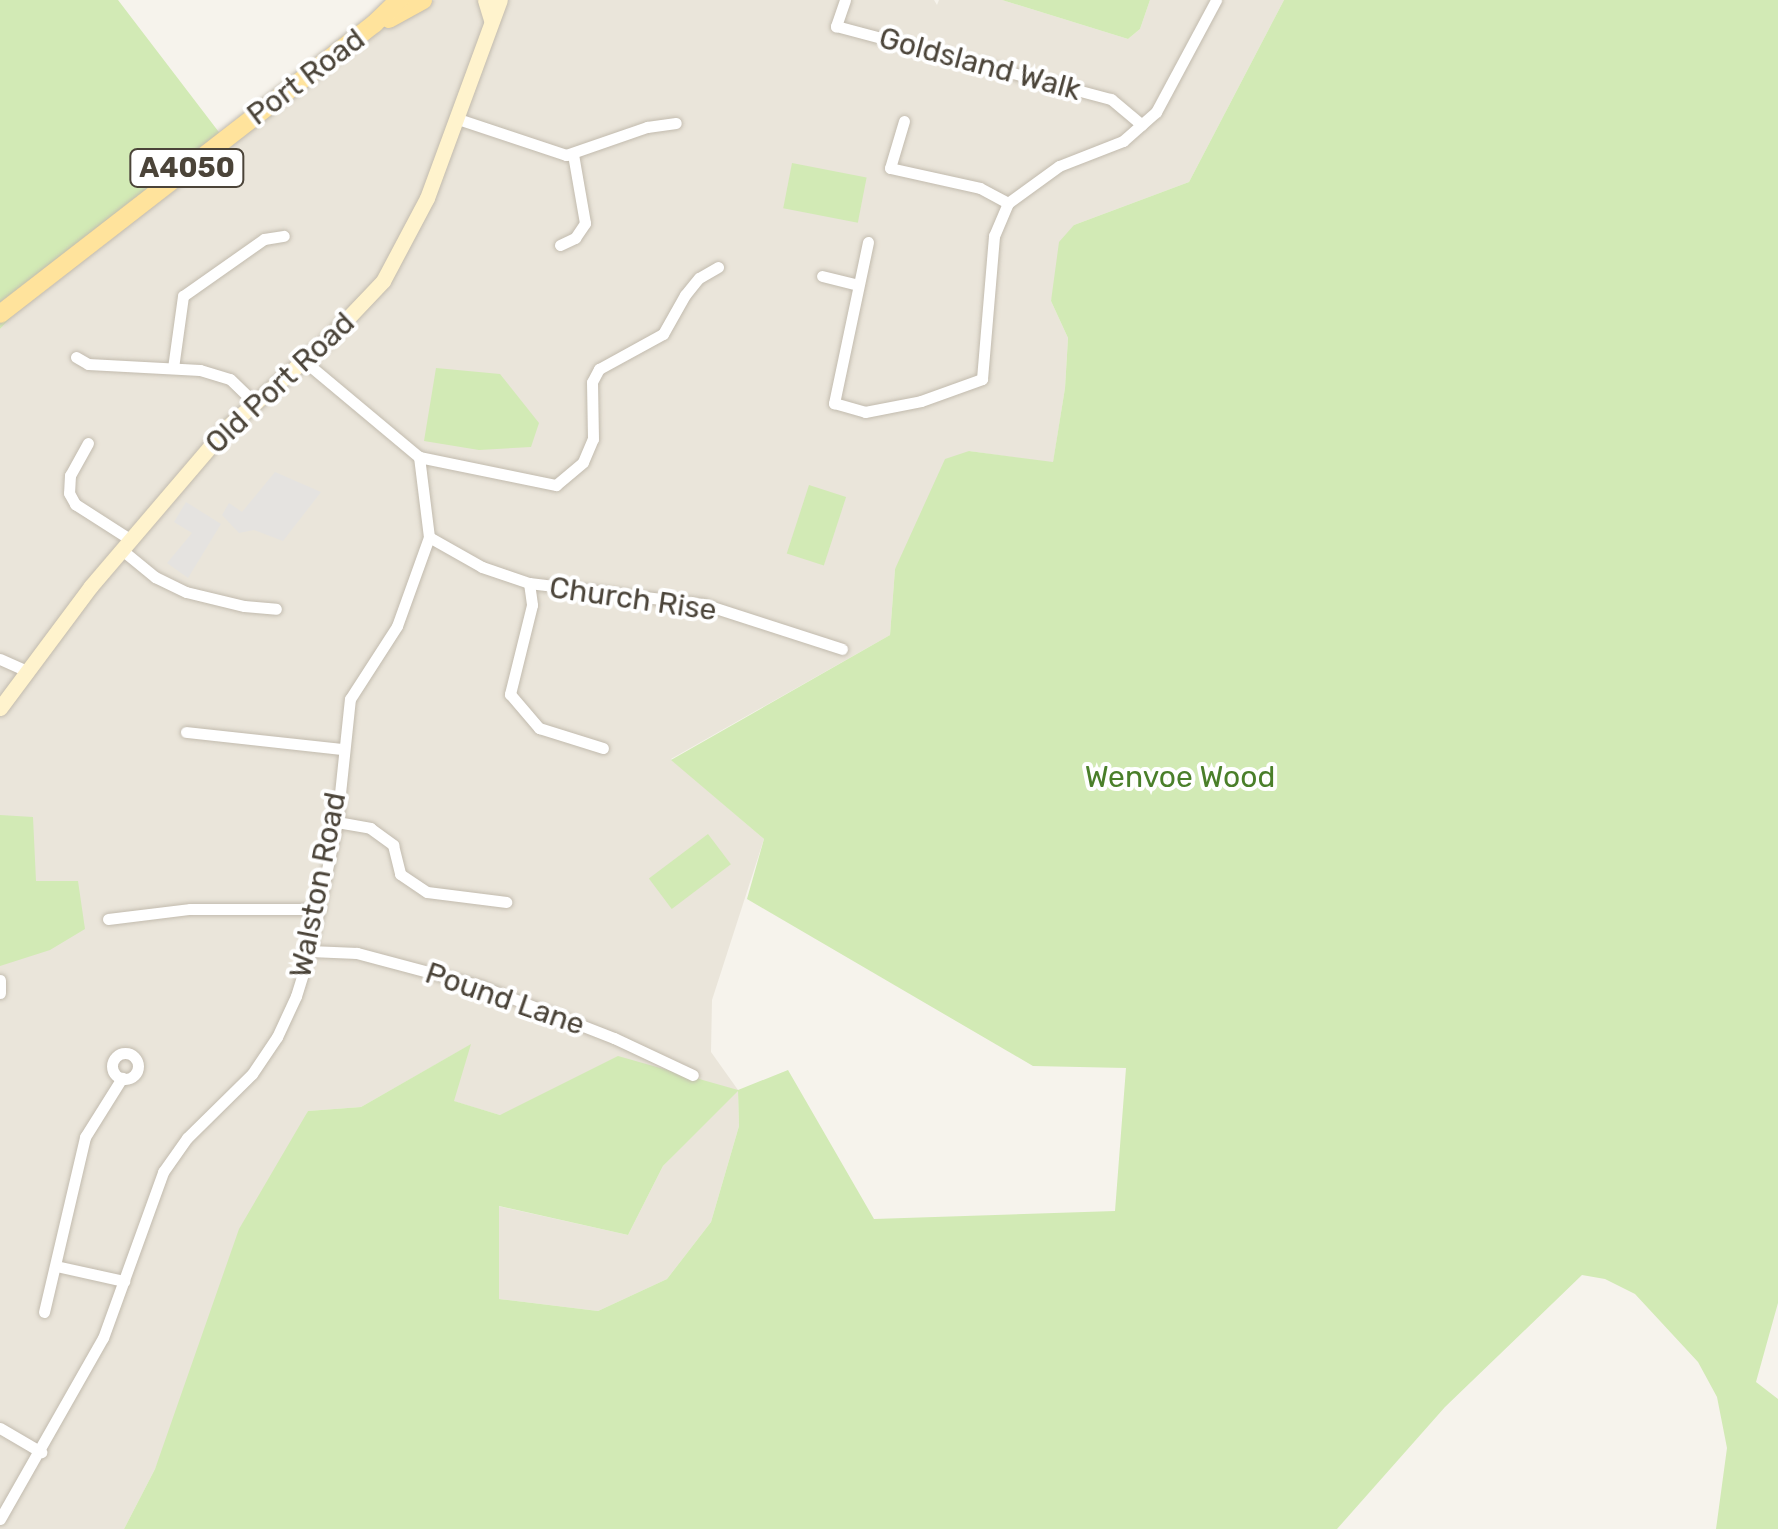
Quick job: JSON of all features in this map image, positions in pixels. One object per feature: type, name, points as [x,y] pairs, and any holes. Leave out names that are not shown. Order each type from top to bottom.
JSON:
[{"type":"main road","name":"Port Road","points":[[0,314],[374,24],[398,0]]},
{"type":"main road","name":"Port Road","points":[[374,24],[423,0]]},
{"type":"street","points":[[485,0],[490,20]]},
{"type":"street","name":"Old Port Road","points":[[0,708],[25,670],[127,545],[254,402],[304,360],[383,281],[416,223],[500,0]]},
{"type":"street","name":"Goldsland Walk","points":[[845,0],[836,26],[1111,99],[1142,125]]},
{"type":"street","points":[[868,242],[834,403],[865,412],[921,401],[982,378],[994,236],[1008,203],[1048,173],[1123,141],[1156,112],[1216,0]]},
{"type":"street","points":[[458,119],[545,151],[573,154],[646,127],[676,124]]},
{"type":"street","points":[[904,121],[890,168],[980,188],[1008,203]]},
{"type":"street","points":[[560,245],[575,238],[585,224],[573,154]]},
{"type":"street","points":[[174,368],[183,296],[264,239],[284,236]]},
{"type":"street","points":[[304,360],[418,456],[556,484],[583,462],[593,439],[592,382],[600,369],[664,334],[684,296],[699,278],[718,267]]},
{"type":"street","points":[[822,276],[858,285]]},
{"type":"street","points":[[76,358],[88,364],[174,368],[230,380],[254,402]]},
{"type":"street","points":[[88,442],[70,476],[69,493],[75,504],[127,545],[155,578],[186,592],[276,609]]},
{"type":"street","name":"Walston Road","points":[[0,1519],[104,1338],[163,1172],[187,1138],[252,1074],[277,1037],[310,951],[320,909],[337,822],[350,699],[397,626],[429,537],[418,456]]},
{"type":"street","name":"Church Rise","points":[[429,537],[482,567],[529,584],[703,604],[842,649]]},
{"type":"street","points":[[529,584],[532,606],[510,694],[539,728],[603,748]]},
{"type":"street","points":[[0,659],[25,670]]},
{"type":"street","points":[[186,732],[343,750]]},
{"type":"street","points":[[337,822],[370,828],[392,845],[400,874],[427,892],[506,902]]},
{"type":"street","points":[[108,919],[190,910],[320,909]]},
{"type":"street","name":"Pound Lane","points":[[310,951],[357,953],[481,986],[614,1038],[693,1075]]},
{"type":"street","points":[[0,980],[0,994]]},
{"type":"street","points":[[44,1312],[85,1137],[122,1078]]},
{"type":"street","points":[[56,1266],[124,1281]]},
{"type":"street","points":[[0,1428],[41,1452]]},
{"type":"shaded area","points":[[435,0],[934,0],[937,5],[939,0],[1002,0],[1128,39],[1140,29],[1150,0],[1284,0],[1189,182],[1074,225],[1051,301],[1068,338],[1053,463],[969,451],[895,569],[890,635],[671,759],[764,839],[712,1000],[711,1052],[738,1090],[739,1126],[711,1222],[667,1279],[598,1311],[499,1299],[498,1206],[628,1235],[663,1166],[736,1090],[677,1075],[500,1115],[453,1101],[470,1045],[361,1107],[308,1111],[155,1469],[124,1529],[0,1529],[0,329],[39,288],[390,20]]},
{"type":"shaded area","points":[[275,472],[321,492],[283,541],[254,530],[239,533],[222,515],[229,503],[242,512]]},
{"type":"shaded area","points":[[186,502],[221,524],[188,578],[167,563],[192,533],[174,522]]},
{"type":"green space","points":[[0,0],[118,0],[228,144],[39,288],[0,329]]},
{"type":"green space","points":[[1002,0],[1150,0],[1140,29],[1128,39]]},
{"type":"green space","name":"Wenvoe Wood","points":[[1284,0],[1778,0],[1778,1303],[1756,1382],[1778,1399],[1778,1529],[1716,1529],[1727,1448],[1717,1397],[1698,1362],[1635,1294],[1605,1279],[1582,1275],[1445,1407],[1337,1529],[124,1529],[155,1469],[239,1229],[308,1111],[361,1107],[471,1044],[454,1101],[500,1115],[618,1056],[738,1090],[788,1070],[874,1219],[1115,1211],[1126,1068],[1033,1066],[747,899],[764,839],[671,760],[890,635],[895,569],[945,459],[969,451],[1053,462],[1065,388],[1068,338],[1051,301],[1059,242],[1074,225],[1189,182]],"holes":[[[738,1091],[739,1126],[711,1222],[667,1279],[598,1311],[499,1299],[499,1206],[628,1235],[663,1166]]]},
{"type":"green space","points":[[792,163],[867,178],[858,223],[783,208]]},
{"type":"green space","points":[[436,368],[500,374],[539,423],[531,447],[479,450],[424,441]]},
{"type":"green space","points":[[809,485],[846,497],[824,566],[787,553]]},
{"type":"green space","points":[[0,815],[33,817],[36,881],[78,881],[85,929],[50,950],[0,966]]},
{"type":"green space","points":[[708,834],[731,864],[672,909],[649,879]]}]
